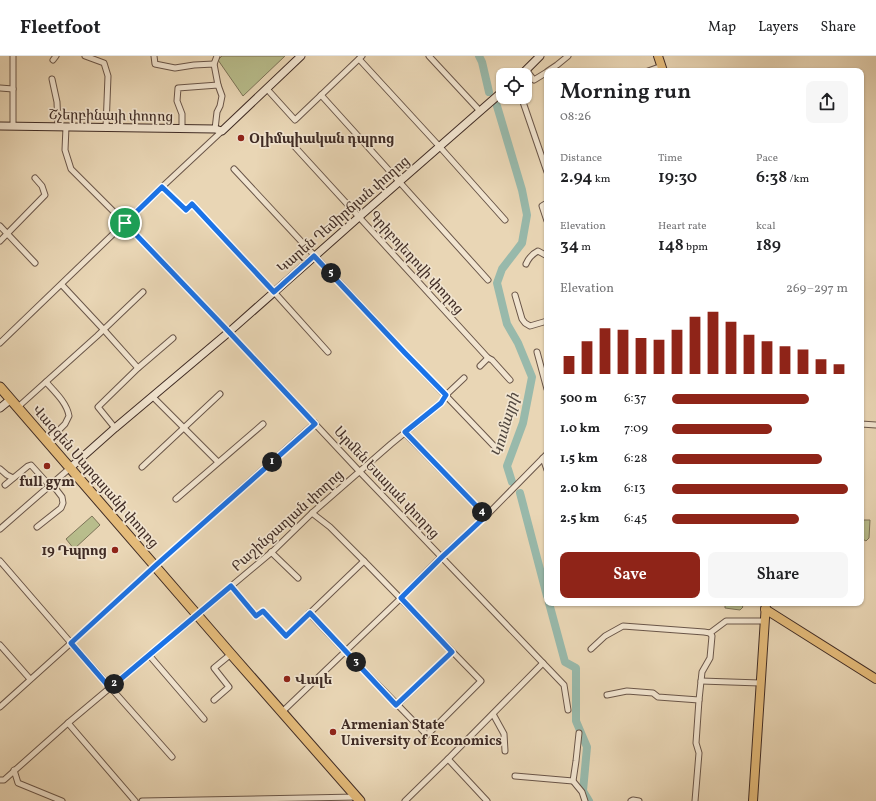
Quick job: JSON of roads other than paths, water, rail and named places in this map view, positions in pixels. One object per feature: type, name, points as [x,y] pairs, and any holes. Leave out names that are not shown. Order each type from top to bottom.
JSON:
[{"type":"highway","name":"Վազգեն Սարգսյանի փողոց","points":[[0,387],[358,799]]},
{"type":"main road","points":[[658,56],[662,68]]},
{"type":"main road","points":[[753,801],[765,606],[876,678]]},
{"type":"street","points":[[13,56],[13,126]]},
{"type":"street","points":[[86,56],[104,63],[108,76],[106,127]]},
{"type":"street","points":[[154,56],[155,64],[175,68],[194,64],[214,64]]},
{"type":"street","points":[[217,56],[214,64],[218,85],[222,96],[217,112],[219,130]]},
{"type":"street","points":[[0,344],[219,130],[267,89],[301,56]]},
{"type":"street","points":[[429,56],[480,111]]},
{"type":"street","points":[[528,68],[540,56]]},
{"type":"street","points":[[552,68],[568,56]]},
{"type":"street","points":[[267,89],[295,120],[361,58],[504,220]]},
{"type":"street","points":[[532,79],[534,80],[544,74]]},
{"type":"street","name":"Արմեն Եսայան փողոց","points":[[52,79],[65,150],[71,168],[564,685],[568,710]]},
{"type":"street","points":[[182,129],[182,114],[177,101],[178,88],[218,85]]},
{"type":"street","points":[[0,88],[13,89]]},
{"type":"street","points":[[321,95],[488,280]]},
{"type":"street","name":"Կարեն Դեմիրճյան փողոց","points":[[0,529],[115,428],[229,332],[496,97]]},
{"type":"street","points":[[524,104],[544,163]]},
{"type":"street","name":"Շչերբինայի փողոց","points":[[1,127],[106,127],[219,130]]},
{"type":"street","name":"Գրիբոյեդովի փողոց","points":[[295,148],[510,380]]},
{"type":"street","points":[[234,169],[405,353],[495,446]]},
{"type":"street","points":[[0,241],[45,195],[42,186],[35,178]]},
{"type":"street","points":[[162,187],[186,210],[192,204],[328,352]]},
{"type":"street","points":[[0,226],[35,263]]},
{"type":"street","points":[[526,264],[533,253],[538,251],[544,254]]},
{"type":"street","points":[[62,285],[138,368]]},
{"type":"street","points":[[18,407],[104,330],[143,292]]},
{"type":"street","points":[[515,295],[522,319],[525,323],[530,326],[544,322]]},
{"type":"street","points":[[115,428],[98,407],[138,368],[173,338]]},
{"type":"street","points":[[536,352],[544,379]]},
{"type":"street","points":[[480,366],[488,358]]},
{"type":"street","name":"Բաշինջաղյան փողոց","points":[[0,780],[4,780],[68,723],[271,552],[312,513],[405,432],[441,403],[446,395],[464,378]]},
{"type":"street","points":[[46,382],[68,409],[70,416],[65,424],[48,441]]},
{"type":"street","points":[[142,467],[220,394]]},
{"type":"street","points":[[153,397],[218,462]]},
{"type":"street","points":[[0,408],[11,399]]},
{"type":"street","points":[[176,499],[263,424]]},
{"type":"street","points":[[0,707],[155,566],[315,424]]},
{"type":"street","points":[[864,424],[876,425]]},
{"type":"street","points":[[405,432],[486,516]]},
{"type":"street","points":[[282,712],[486,516],[544,457]]},
{"type":"street","points":[[4,486],[31,465],[62,497],[63,503],[61,508],[37,527]]},
{"type":"street","points":[[0,469],[6,475],[13,478]]},
{"type":"street","points":[[310,613],[344,651],[426,735],[481,681],[330,527],[312,513]]},
{"type":"street","points":[[271,552],[298,578]]},
{"type":"street","points":[[0,561],[172,757]]},
{"type":"street","points":[[231,586],[256,616],[263,611],[286,636],[364,561]]},
{"type":"street","points":[[710,634],[726,620],[764,621]]},
{"type":"street","points":[[591,649],[604,636],[623,626],[704,632],[710,634]]},
{"type":"street","points":[[696,801],[699,753],[696,743],[699,700],[702,672],[710,658],[712,636],[710,634]]},
{"type":"street","points":[[0,645],[30,679]]},
{"type":"street","points":[[396,705],[452,652]]},
{"type":"street","points":[[214,700],[229,687],[214,668],[231,654]]},
{"type":"street","points":[[148,655],[204,719]]},
{"type":"street","points":[[405,801],[543,663]]},
{"type":"street","points":[[701,681],[760,683]]},
{"type":"street","points":[[607,695],[627,691],[653,693],[658,697],[699,700]]},
{"type":"street","points":[[493,714],[504,734],[505,751]]},
{"type":"street","points":[[68,723],[135,801]]},
{"type":"street","points":[[572,780],[579,733]]},
{"type":"street","points":[[448,759],[487,801]]},
{"type":"street","points":[[14,770],[18,783],[62,801]]},
{"type":"street","points":[[514,776],[572,780],[582,792],[585,801]]},
{"type":"street","points":[[144,801],[358,799]]},
{"type":"street","points":[[631,801],[639,801]]},
{"type":"waterway","points":[[479,56],[482,62],[489,92]]},
{"type":"waterway","name":"Կումայրի","points":[[497,106],[522,190],[527,215],[522,243],[502,269],[497,283],[507,324],[518,343],[532,377],[523,423],[507,466],[512,482]]},
{"type":"waterway","name":"Կումայրի","points":[[520,493],[544,585]]},
{"type":"waterway","name":"Կումայրի","points":[[550,606],[565,662],[576,668],[576,721],[587,747],[583,791],[589,801]]},
{"type":"place","name":"Օլիմպիական դպրոց","points":[[241,138]]},
{"type":"place","name":"full gym","points":[[47,466]]},
{"type":"place","name":"19 Դպրոց","points":[[115,550]]},
{"type":"place","name":"Վալե","points":[[287,679]]},
{"type":"place","name":"Armenian State University of Economics","points":[[333,732]]}]
